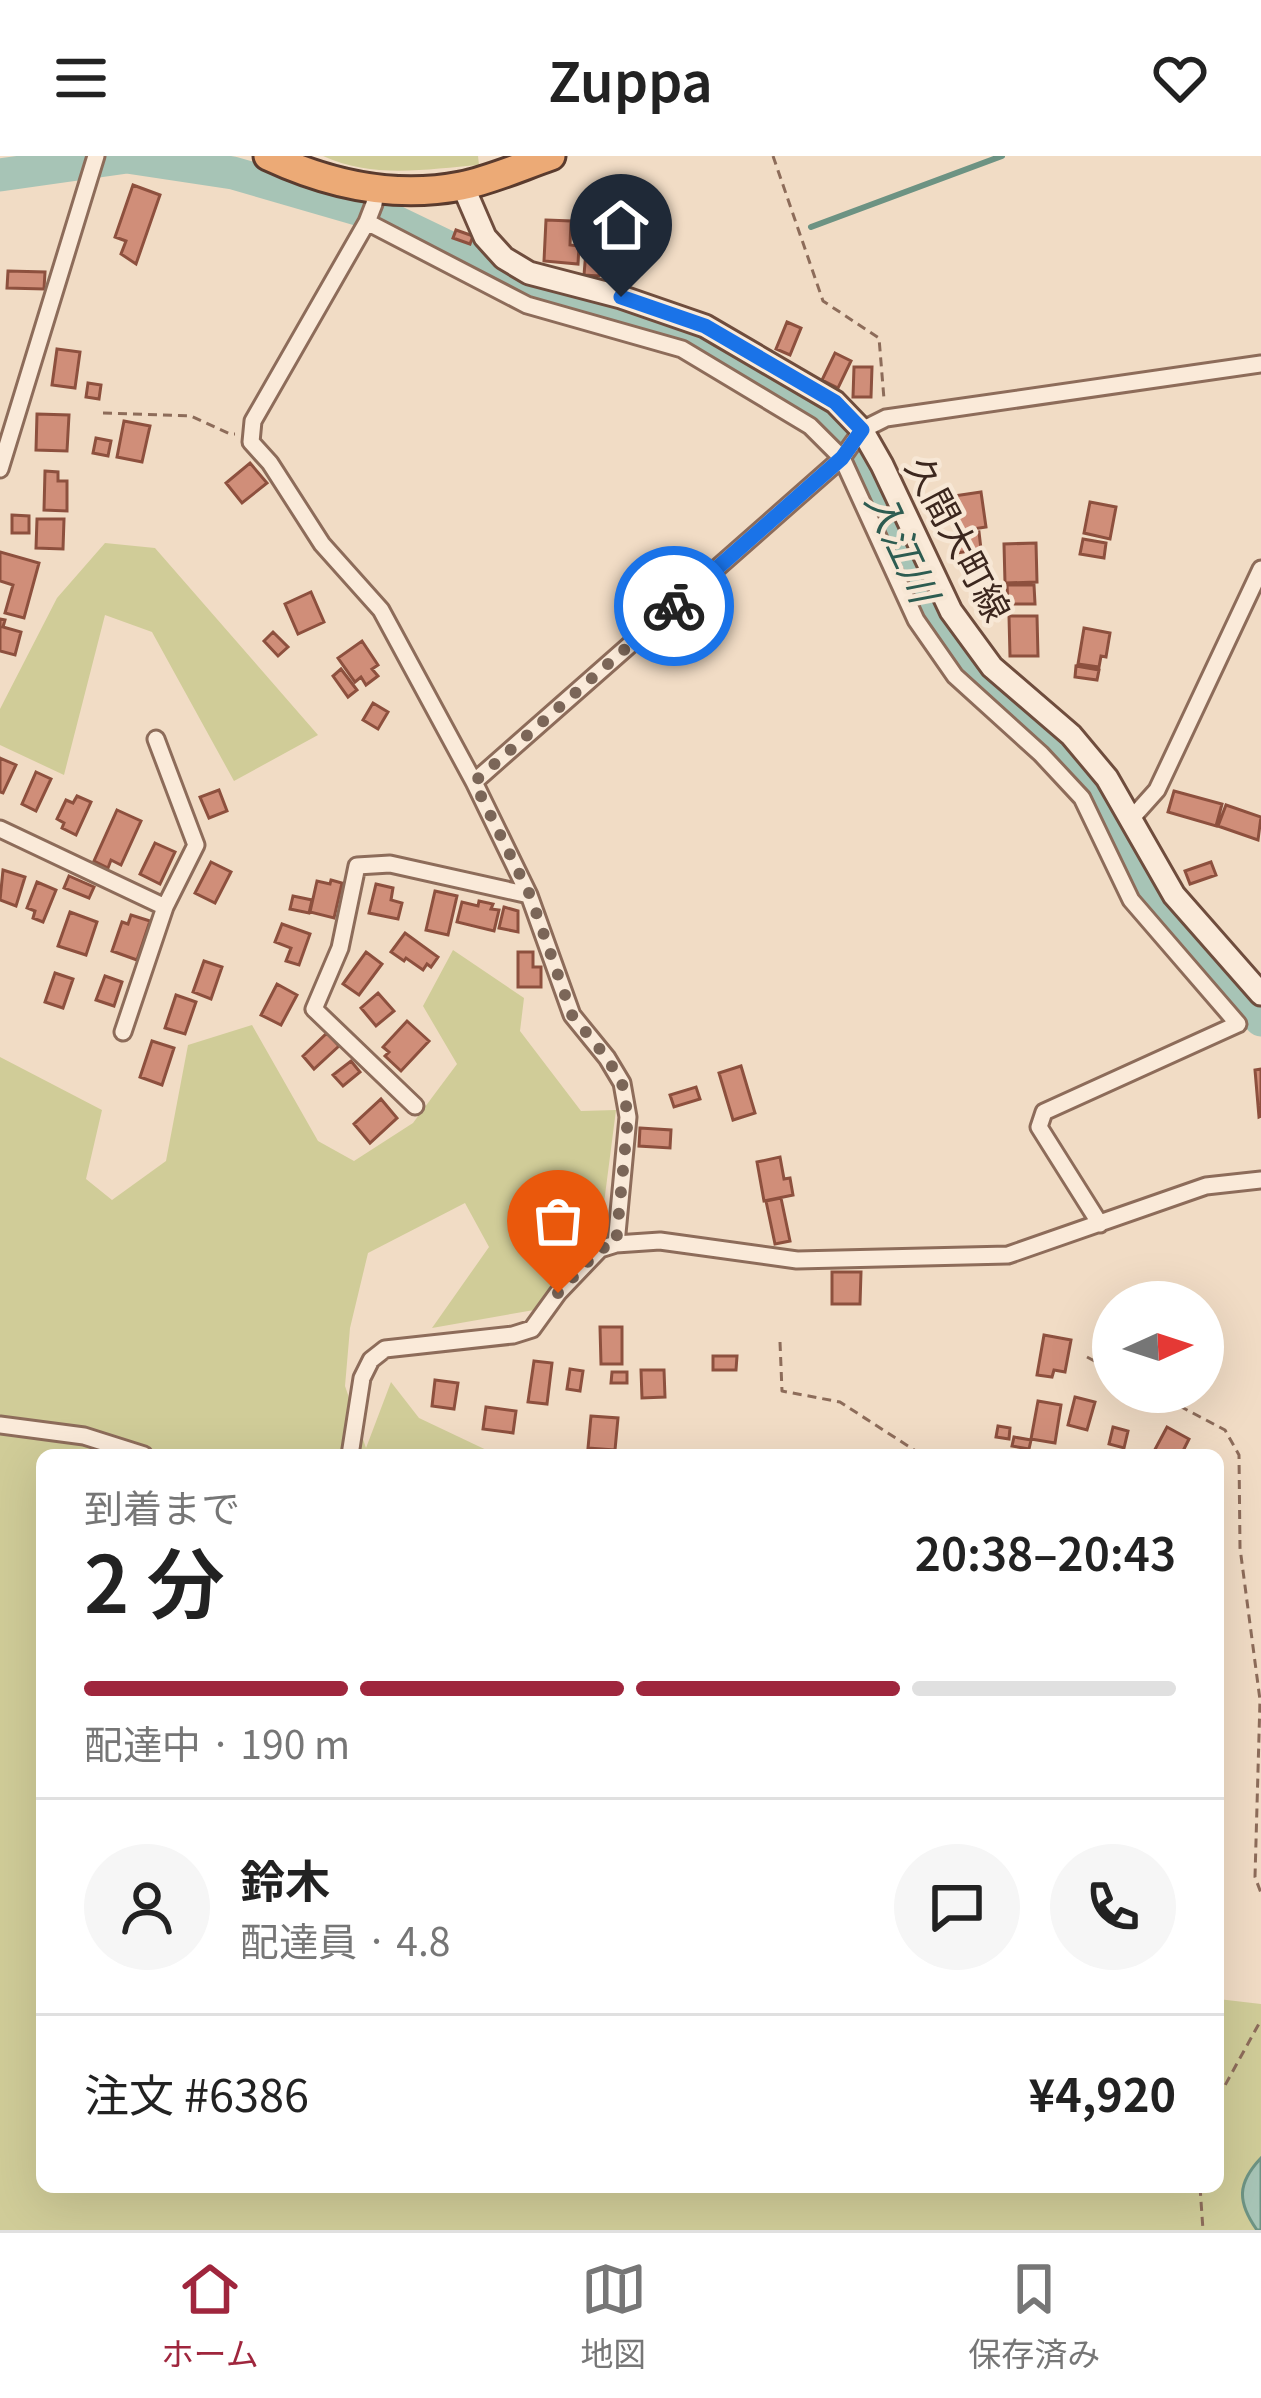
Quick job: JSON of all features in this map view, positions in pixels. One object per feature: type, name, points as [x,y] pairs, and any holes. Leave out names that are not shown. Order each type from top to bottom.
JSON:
[{"type":"highway","points":[[268,156],[375,197],[463,186],[550,156]]},
{"type":"main road","name":"久間大町線","points":[[463,186],[485,237],[504,258],[529,273],[705,326],[835,402],[862,430],[882,465],[951,611],[992,667],[1070,735],[1107,778],[1174,895],[1261,994]]},
{"type":"street","points":[[0,469],[97,156]]},
{"type":"street","points":[[375,197],[367,222],[253,421],[251,442],[322,544],[381,610],[530,895],[572,1015],[622,1083],[628,1117],[616,1244]]},
{"type":"street","points":[[367,222],[527,305],[682,350],[810,426],[842,458],[916,620],[955,676],[1082,798],[1131,900],[1238,1024],[1044,1112],[1039,1127],[1100,1224]]},
{"type":"street","points":[[474,782],[842,458],[862,430],[886,418],[1261,364]]},
{"type":"street","points":[[1131,819],[1157,790],[1261,569]]},
{"type":"street","points":[[123,1032],[165,907],[196,845],[156,739]]},
{"type":"street","points":[[0,830],[165,907]]},
{"type":"street","points":[[415,1106],[314,1009],[340,948],[357,866],[390,864],[530,895]]},
{"type":"street","points":[[351,1449],[362,1378],[370,1360],[385,1349],[532,1329],[600,1249],[616,1244],[660,1241],[796,1260],[1009,1255],[1206,1186],[1261,1180]]},
{"type":"street","points":[[0,1425],[84,1436],[125,1449]]},
{"type":"path","points":[[773,156],[823,302],[879,338],[886,418]]},
{"type":"path","points":[[103,413],[191,416],[230,434],[250,432]]},
{"type":"path","points":[[780,1342],[782,1390],[840,1402],[913,1449]]},
{"type":"path","points":[[1087,1357],[1092,1360]]},
{"type":"path","points":[[1193,1413],[1225,1430],[1239,1455],[1240,1548],[1260,1700],[1255,1877],[1261,1893]]},
{"type":"path","points":[[1224,2087],[1261,2020]]},
{"type":"path","points":[[1200,2193],[1203,2230]]},
{"type":"shaded area","points":[[323,156],[478,156],[479,165],[380,170]]},
{"type":"shaded area","points":[[105,543],[155,548],[318,735],[234,781],[152,632],[105,615],[64,775],[0,745],[0,709],[57,598]]},
{"type":"shaded area","points":[[453,950],[524,998],[520,1031],[581,1111],[616,1110],[600,1234],[534,1310],[432,1328],[489,1247],[465,1203],[368,1253],[350,1328],[345,1386],[366,1448],[391,1382],[419,1418],[484,1449],[36,1449],[36,2193],[1224,2193],[1224,2000],[1261,2004],[1261,2158],[1248,2172],[1249,2219],[1257,2230],[0,2230],[0,1057],[102,1110],[86,1179],[112,1200],[166,1161],[188,1045],[252,1025],[318,1141],[354,1161],[413,1123],[457,1064],[423,1006]]},
{"type":"shaded area","points":[[1261,2158],[1261,2230],[1257,2230],[1242,2193],[1247,2176]]},
{"type":"building","points":[[133,185],[160,195],[136,264],[121,254],[126,241],[115,237]]},
{"type":"building","points":[[546,220],[571,221],[570,245],[579,246],[578,264],[544,261]]},
{"type":"building","points":[[456,230],[473,236],[470,244],[453,238]]},
{"type":"building","points":[[586,251],[602,253],[599,276],[584,275]]},
{"type":"building","points":[[8,271],[45,272],[44,289],[7,288]]},
{"type":"building","points":[[787,322],[801,328],[790,355],[776,349]]},
{"type":"building","points":[[57,349],[80,352],[75,388],[52,385]]},
{"type":"building","points":[[835,353],[851,361],[838,388],[822,380]]},
{"type":"building","points":[[854,367],[872,367],[871,397],[853,397]]},
{"type":"building","points":[[88,383],[101,385],[99,399],[86,397]]},
{"type":"building","points":[[37,414],[69,415],[67,451],[36,450]]},
{"type":"building","points":[[124,421],[150,426],[142,462],[117,457]]},
{"type":"building","points":[[96,438],[111,441],[108,456],[93,453]]},
{"type":"building","points":[[250,463],[267,483],[242,503],[226,483]]},
{"type":"building","points":[[45,471],[58,472],[58,481],[67,481],[67,511],[44,510]]},
{"type":"building","points":[[981,492],[986,527],[960,531],[954,496]]},
{"type":"building","points":[[1090,502],[1116,507],[1110,539],[1084,533]]},
{"type":"building","points":[[12,515],[29,516],[29,533],[12,533]]},
{"type":"building","points":[[37,519],[64,519],[63,549],[36,548]]},
{"type":"building","points":[[979,532],[981,549],[957,553],[955,535]]},
{"type":"building","points":[[1083,539],[1106,543],[1104,558],[1080,554]]},
{"type":"building","points":[[1036,543],[1037,582],[1005,583],[1004,544]]},
{"type":"building","points":[[0,552],[39,563],[24,618],[5,613],[13,585],[0,581]]},
{"type":"building","points":[[1007,585],[1034,585],[1035,604],[1008,604]]},
{"type":"building","points":[[311,592],[324,622],[298,634],[285,604]]},
{"type":"building","points":[[1009,616],[1037,616],[1038,656],[1010,656]]},
{"type":"building","points":[[0,619],[5,620],[3,627],[21,632],[15,655],[0,651]]},
{"type":"building","points":[[1084,628],[1110,633],[1099,667],[1078,664]]},
{"type":"building","points":[[273,632],[288,647],[278,656],[264,641]]},
{"type":"building","points":[[362,641],[378,665],[372,669],[378,676],[366,685],[361,677],[355,682],[338,658]]},
{"type":"building","points":[[1076,666],[1099,670],[1097,680],[1075,677]]},
{"type":"building","points":[[341,669],[357,690],[348,697],[333,676]]},
{"type":"building","points":[[373,703],[388,712],[378,729],[363,720]]},
{"type":"building","points":[[0,758],[16,765],[3,793],[0,792]]},
{"type":"building","points":[[36,772],[51,779],[36,811],[22,804]]},
{"type":"building","points":[[219,790],[227,811],[209,818],[200,797]]},
{"type":"building","points":[[1174,791],[1222,804],[1216,826],[1168,812]]},
{"type":"building","points":[[77,796],[91,802],[76,835],[62,828],[64,823],[57,819],[66,800],[73,803]]},
{"type":"building","points":[[1226,805],[1261,817],[1258,840],[1218,826]]},
{"type":"building","points":[[117,810],[141,821],[121,865],[111,860],[108,868],[94,861]]},
{"type":"building","points":[[155,843],[175,852],[160,884],[140,874]]},
{"type":"building","points":[[211,862],[231,872],[215,903],[195,893]]},
{"type":"building","points":[[1211,862],[1216,875],[1190,884],[1185,871]]},
{"type":"building","points":[[3,870],[25,877],[16,906],[0,900]]},
{"type":"building","points":[[69,876],[94,887],[89,898],[64,888]]},
{"type":"building","points":[[331,880],[342,883],[334,918],[310,912],[317,881],[330,884]]},
{"type":"building","points":[[37,882],[56,890],[43,922],[27,908]]},
{"type":"building","points":[[376,884],[393,888],[391,900],[402,903],[398,919],[369,913]]},
{"type":"building","points":[[435,891],[457,896],[448,935],[426,930]]},
{"type":"building","points":[[293,896],[312,900],[309,913],[290,909]]},
{"type":"building","points":[[479,901],[499,910],[494,931],[457,922],[462,902],[478,906]]},
{"type":"building","points":[[504,907],[518,911],[518,932],[499,928]]},
{"type":"building","points":[[70,912],[97,922],[86,955],[58,946]]},
{"type":"building","points":[[131,915],[150,921],[137,960],[112,951],[122,922],[128,924]]},
{"type":"building","points":[[282,924],[310,934],[299,965],[286,961],[291,948],[275,942]]},
{"type":"building","points":[[405,933],[438,957],[431,967],[427,964],[423,970],[391,952]]},
{"type":"building","points":[[366,952],[382,964],[359,995],[343,984]]},
{"type":"building","points":[[518,952],[533,952],[533,967],[541,967],[541,987],[518,987]]},
{"type":"building","points":[[204,961],[222,967],[211,999],[193,992]]},
{"type":"building","points":[[55,973],[73,979],[63,1008],[45,1002]]},
{"type":"building","points":[[105,976],[122,982],[114,1006],[96,1000]]},
{"type":"building","points":[[277,984],[297,995],[281,1025],[261,1015]]},
{"type":"building","points":[[378,993],[394,1011],[376,1026],[361,1008]]},
{"type":"building","points":[[176,995],[196,1002],[185,1034],[165,1028]]},
{"type":"building","points":[[407,1021],[429,1041],[401,1071],[385,1056],[389,1052],[383,1047]]},
{"type":"building","points":[[327,1033],[339,1046],[314,1069],[303,1056]]},
{"type":"building","points":[[152,1041],[174,1048],[162,1085],[140,1077]]},
{"type":"building","points":[[351,1061],[360,1072],[343,1086],[333,1075]]},
{"type":"building","points":[[741,1066],[755,1113],[733,1120],[719,1073]]},
{"type":"building","points":[[1261,1069],[1261,1116],[1259,1117],[1255,1070]]},
{"type":"building","points":[[696,1087],[700,1099],[674,1107],[670,1095]]},
{"type":"building","points":[[381,1099],[397,1118],[370,1143],[354,1124]]},
{"type":"building","points":[[640,1128],[671,1130],[670,1148],[639,1146]]},
{"type":"building","points":[[780,1157],[793,1195],[764,1201],[757,1162]]},
{"type":"building","points":[[781,1198],[790,1241],[775,1244],[766,1201]]},
{"type":"building","points":[[832,1272],[861,1272],[860,1304],[832,1304]]},
{"type":"building","points":[[600,1327],[622,1327],[622,1364],[601,1364]]},
{"type":"building","points":[[1044,1335],[1071,1340],[1065,1372],[1054,1370],[1052,1377],[1037,1375]]},
{"type":"building","points":[[713,1356],[737,1356],[736,1370],[713,1370]]},
{"type":"building","points":[[534,1361],[552,1363],[547,1404],[528,1402]]},
{"type":"building","points":[[570,1369],[583,1371],[580,1391],[567,1389]]},
{"type":"building","points":[[641,1370],[664,1370],[665,1397],[642,1398]]},
{"type":"building","points":[[612,1372],[627,1372],[627,1383],[611,1383]]},
{"type":"building","points":[[435,1380],[458,1383],[454,1409],[432,1406]]},
{"type":"building","points":[[1075,1397],[1092,1401],[1087,1430],[1068,1425]]},
{"type":"building","points":[[1038,1401],[1061,1405],[1055,1443],[1031,1439]]},
{"type":"building","points":[[486,1407],[516,1411],[513,1433],[483,1429]]},
{"type":"building","points":[[591,1416],[618,1418],[615,1449],[588,1448]]},
{"type":"building","points":[[998,1426],[1010,1428],[1009,1439],[996,1437]]},
{"type":"building","points":[[1113,1427],[1128,1431],[1124,1448],[1109,1444]]},
{"type":"building","points":[[1167,1427],[1189,1439],[1184,1449],[1155,1449]]},
{"type":"building","points":[[1014,1437],[1031,1440],[1029,1449],[1012,1446]]},
{"type":"waterway","points":[[811,227],[1002,156]]},
{"type":"waterway","name":"入江川","points":[[0,175],[127,157],[233,173],[388,218],[529,286],[618,309],[702,342],[819,411],[862,461],[924,602],[970,671],[1059,744],[1093,787],[1134,867],[1171,924],[1261,1020]]},
{"type":"way so far","points":[[558,1293],[600,1249],[616,1244],[628,1117],[622,1083],[572,1015],[530,895],[474,782],[674,606]]},
{"type":"route","points":[[621,297],[705,326],[835,402],[862,430],[842,458],[674,606]]}]
